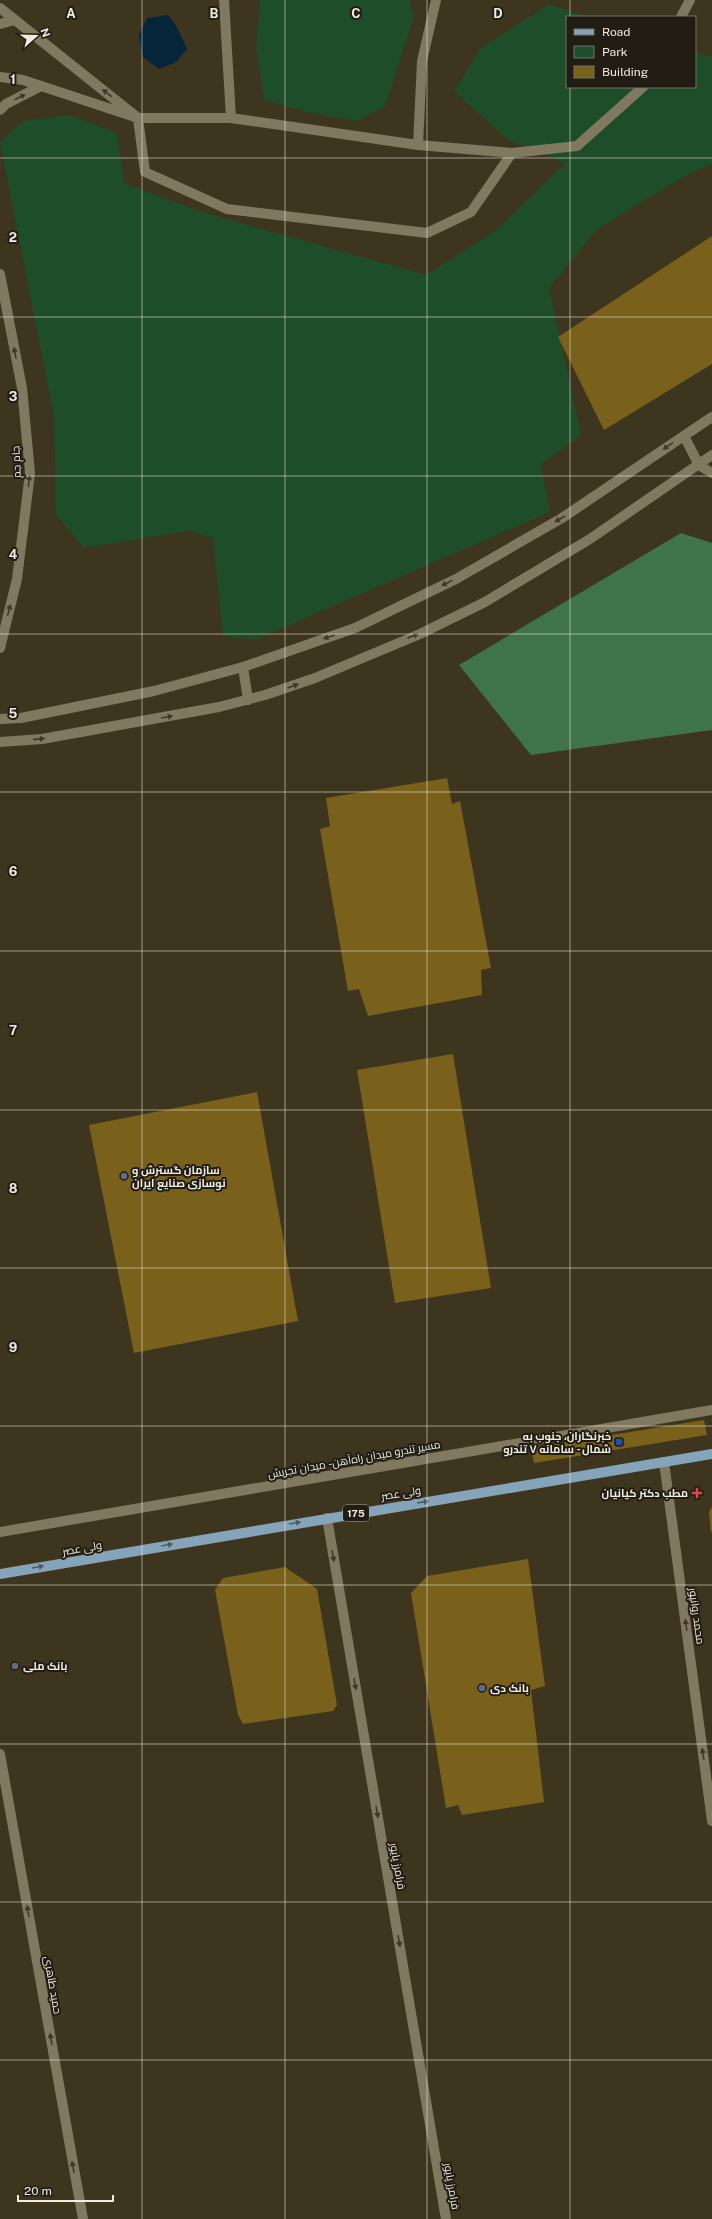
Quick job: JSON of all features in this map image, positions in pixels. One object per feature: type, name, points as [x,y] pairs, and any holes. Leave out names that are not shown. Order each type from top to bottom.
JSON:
[{"type":"main road","name":"ولی عصر","points":[[0,1574],[712,1454]]},
{"type":"street","points":[[224,0],[231,118]]},
{"type":"street","points":[[418,144],[422,61],[436,0]]},
{"type":"street","points":[[682,16],[690,0]]},
{"type":"street","points":[[0,8],[138,118],[145,172],[227,209],[427,233],[471,212],[512,153]]},
{"type":"street","points":[[0,24],[15,20]]},
{"type":"street","points":[[0,77],[23,80],[138,118],[231,118],[418,144],[512,153],[577,146],[643,88]]},
{"type":"street","points":[[0,110],[6,104],[41,86]]},
{"type":"street","name":"جام جم","points":[[0,274],[3,306],[22,388],[30,473],[17,579],[0,648]]},
{"type":"street","points":[[0,719],[21,718],[154,691],[243,667],[355,628],[456,579],[562,518],[712,417]]},
{"type":"street","points":[[684,436],[699,465],[712,473]]},
{"type":"street","points":[[0,742],[42,739],[168,717],[248,700],[315,678],[420,634],[485,602],[590,539],[712,456]]},
{"type":"street","points":[[243,667],[248,700]]},
{"type":"street","name":"مسیر تندرو میدان راه‌آهن - میدان تجریش","points":[[0,1532],[712,1410]]},
{"type":"street","name":"محمد روانپور","points":[[664,1462],[712,1821]]},
{"type":"street","name":"فرامرز پایور","points":[[327,1518],[446,2219]]},
{"type":"street","name":"حمید طاهری","points":[[0,1754],[83,2219]]},
{"type":"green space","points":[[260,0],[410,0],[414,17],[385,106],[358,121],[311,113],[264,100],[256,48]]},
{"type":"green space","points":[[549,4],[585,16],[566,16],[566,88],[696,88],[696,52],[712,57],[712,164],[683,177],[596,230],[549,288],[581,435],[541,464],[550,512],[255,640],[223,636],[213,538],[189,531],[84,548],[56,515],[54,417],[0,142],[23,121],[70,115],[117,133],[124,183],[202,212],[426,275],[494,232],[566,163],[507,139],[454,91],[480,49]]},
{"type":"green space","points":[[681,533],[712,543],[712,730],[531,755],[459,665]]},
{"type":"water","points":[[168,15],[177,27],[187,49],[176,62],[159,69],[143,57],[139,35],[147,18]]},
{"type":"building","points":[[712,236],[712,364],[604,430],[558,337]]},
{"type":"building","points":[[447,778],[452,804],[460,801],[491,968],[481,970],[482,995],[368,1016],[359,989],[348,991],[320,829],[330,826],[326,798]]},
{"type":"building","points":[[453,1054],[491,1288],[395,1303],[357,1070]]},
{"type":"building","points":[[257,1092],[298,1321],[134,1353],[89,1125]]},
{"type":"building","name":"خبرنگاران، جنوب به شمال - سامانه ۷ تندرو","points":[[704,1420],[707,1435],[534,1463],[531,1448]]},
{"type":"building","points":[[712,1507],[712,1532],[711,1532],[709,1512]]},
{"type":"building","name":"بانک دی","points":[[528,1559],[545,1686],[531,1690],[544,1802],[462,1815],[458,1805],[446,1808],[411,1593],[427,1576]]},
{"type":"building","points":[[285,1567],[317,1589],[337,1705],[333,1711],[243,1724],[238,1715],[215,1590],[223,1578]]},
{"type":"place","name":"سازمان گسترش و نوسازی صنایع ایران","points":[[124,1176]]},
{"type":"place","name":"خبرنگاران، جنوب به شمال - سامانه ۷ تندرو","points":[[619,1442]]},
{"type":"place","name":"مطب دکتر کیانیان","points":[[697,1493]]},
{"type":"place","name":"بانک ملی","points":[[15,1666]]},
{"type":"place","name":"بانک دی","points":[[482,1688]]}]
